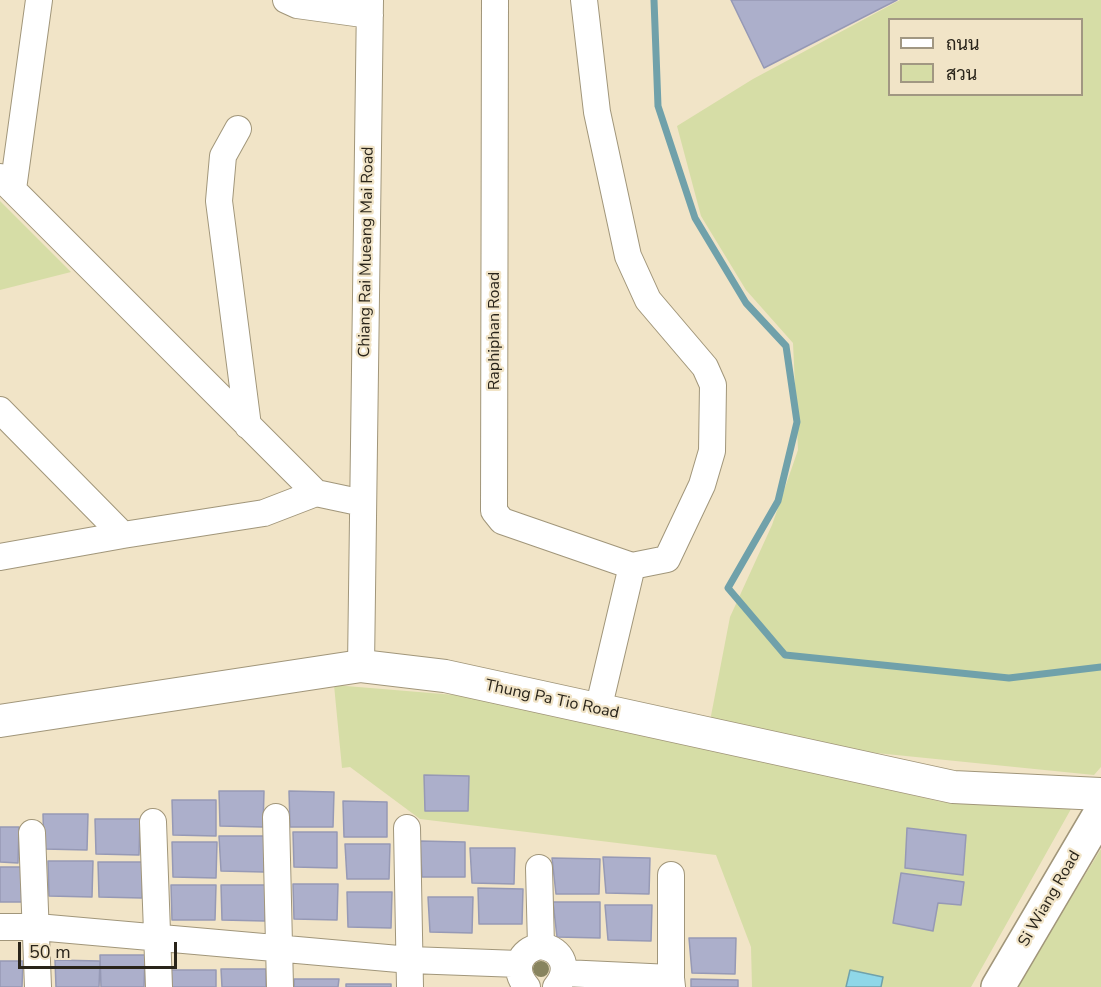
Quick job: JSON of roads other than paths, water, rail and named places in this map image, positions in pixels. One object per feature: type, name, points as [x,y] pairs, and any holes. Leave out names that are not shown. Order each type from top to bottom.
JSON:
[{"type":"main road","name":"Si Wiang Road","points":[[998,987],[1101,812]]},
{"type":"street","points":[[39,0],[6,183],[316,494]]},
{"type":"street","points":[[286,0],[297,5],[370,8]]},
{"type":"street","name":"Raphiphan Road","points":[[495,0],[494,511],[502,521],[632,566]]},
{"type":"street","points":[[584,0],[597,112],[628,256],[648,300],[705,367],[713,385],[712,451],[702,485],[667,559],[632,566],[598,710]]},
{"type":"street","name":"Chiang Rai Mueang Mai Road","points":[[361,666],[370,8]]},
{"type":"street","points":[[238,129],[223,156],[219,201],[248,426]]},
{"type":"street","points":[[0,410],[123,535]]},
{"type":"street","points":[[0,556],[264,513],[316,494],[363,503]]},
{"type":"street","name":"Thung Pa Tio Road","points":[[0,721],[361,666],[445,676],[953,788],[1101,794]]},
{"type":"street","points":[[276,817],[280,987]]},
{"type":"street","points":[[153,822],[159,987]]},
{"type":"street","points":[[407,828],[410,987]]},
{"type":"street","points":[[32,833],[38,987]]},
{"type":"street","points":[[539,868],[541,946]]},
{"type":"street","points":[[0,927],[37,927],[410,960],[523,976],[526,952],[541,946],[549,947],[561,957],[560,980],[672,982],[671,875]]},
{"type":"water","points":[[850,970],[883,977],[881,987],[846,987]]},
{"type":"waterway","points":[[654,0],[658,106],[695,218],[746,303],[786,346],[797,422],[778,501],[728,588],[785,655],[1009,678],[1101,667]]}]
